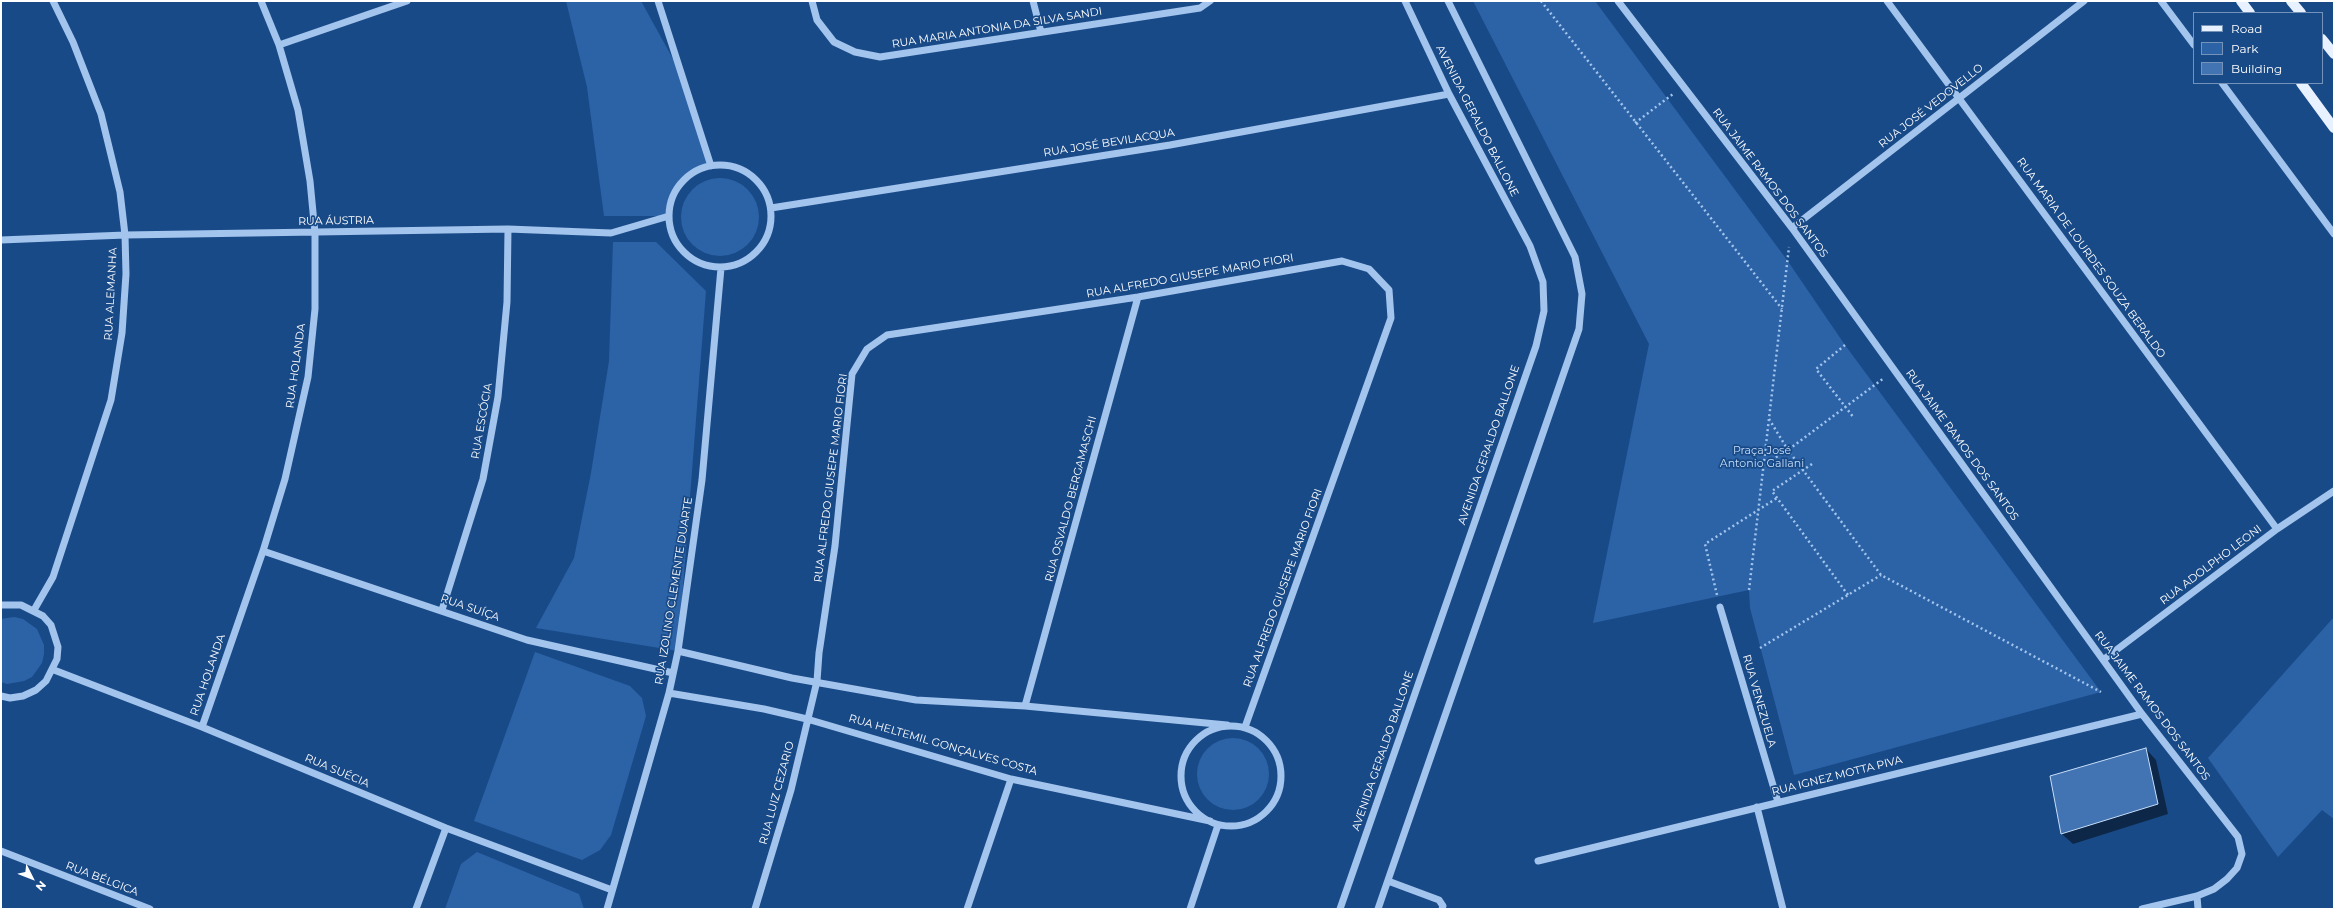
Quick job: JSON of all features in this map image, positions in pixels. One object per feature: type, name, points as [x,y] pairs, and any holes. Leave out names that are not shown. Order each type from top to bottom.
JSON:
[{"type":"main road","points":[[2241,1],[2249,12]]},
{"type":"main road","points":[[2291,1],[2300,12]]},
{"type":"main road","points":[[2323,40],[2334,54]]},
{"type":"main road","points":[[2303,84],[2334,128]]},
{"type":"street","name":"RUA ALEMANHA","points":[[34,610],[53,577],[111,400],[122,333],[126,274],[125,235],[120,192],[101,114],[73,42],[53,1]]},
{"type":"street","name":"RUA HOLANDA","points":[[202,726],[285,479],[308,377],[315,309],[315,233],[310,181],[298,110],[279,45],[261,1]]},
{"type":"street","points":[[279,45],[407,1]]},
{"type":"street","points":[[658,1],[711,166]]},
{"type":"street","name":"RUA MARIA ANTONIA DA SILVA SANDI","points":[[812,1],[817,20],[834,42],[855,52],[880,57],[1200,8],[1210,1]]},
{"type":"street","points":[[1033,1],[1041,32]]},
{"type":"street","name":"AVENIDA GERALDO BALLONE","points":[[1340,909],[1536,346],[1544,311],[1543,282],[1530,246],[1450,94],[1406,1]]},
{"type":"street","points":[[1378,909],[1579,329],[1582,294],[1575,257],[1448,1]]},
{"type":"street","name":"RUA JAIME RAMOS DOS SANTOS","points":[[1618,1],[1682,87],[1792,228],[2142,714],[2238,837],[2242,854],[2237,868],[2227,879],[2214,889],[2198,896],[2142,909]]},
{"type":"street","name":"RUA MARIA DE LOURDES SOUZA BERALDO","points":[[1887,1],[2277,529]]},
{"type":"street","name":"RUA JOSÉ VEDOVELLO","points":[[1792,228],[2084,1]]},
{"type":"street","points":[[2161,1],[2193,44]]},
{"type":"street","points":[[2223,84],[2334,234]]},
{"type":"street","name":"RUA JOSÉ BEVILACQUA","points":[[771,208],[1170,145],[1450,94]]},
{"type":"street","points":[[724,165],[738,168],[750,174],[760,183],[767,195],[771,208],[771,226],[765,242],[757,251],[738,264],[721,268],[705,266],[691,258],[679,247],[672,233],[669,216],[671,201],[678,187],[689,175],[711,166],[724,165]]},
{"type":"street","name":"RUA ÁUSTRIA","points":[[1,240],[125,235],[508,229],[611,233],[669,216]]},
{"type":"street","name":"RUA ESCÓCIA","points":[[442,610],[483,479],[498,397],[507,302],[508,229]]},
{"type":"street","name":"RUA ALFREDO GIUSEPE MARIO FIORI","points":[[817,681],[819,653],[835,546],[852,374],[867,349],[887,335],[1138,297],[1342,261],[1369,269],[1389,290],[1391,318],[1245,727]]},
{"type":"street","name":"RUA IZOLINO CLEMENTE DUARTE","points":[[606,909],[670,693],[678,651],[702,480],[721,268]]},
{"type":"street","name":"RUA OSVALDO BERGAMASCHI","points":[[1025,706],[1138,297]]},
{"type":"street","name":"RUA ADOLPHO LEONI","points":[[2103,660],[2277,529],[2334,491]]},
{"type":"street","name":"RUA SUÍÇA","points":[[262,551],[528,640],[674,673]]},
{"type":"street","points":[[1,605],[21,605],[34,610],[51,625],[55,636],[57,659],[54,670],[46,681],[36,690],[23,696],[10,698],[1,696]]},
{"type":"street","name":"RUA VENEZUELA","points":[[1720,607],[1778,802]]},
{"type":"street","points":[[678,651],[770,674],[817,681],[916,700],[1025,706],[1226,725],[1245,727],[1260,734],[1273,746],[1278,757],[1282,780],[1277,796],[1267,811],[1253,821],[1236,826],[1218,825],[1210,822],[1196,812],[1186,799],[1181,783],[1181,767],[1187,751],[1197,738],[1211,729],[1226,725]]},
{"type":"street","name":"RUA SUÉCIA","points":[[54,670],[202,726],[446,828],[612,890]]},
{"type":"street","name":"RUA LUIZ CEZARIO","points":[[755,909],[791,790],[817,681]]},
{"type":"street","name":"RUA HELTEMIL GONÇALVES COSTA","points":[[670,693],[764,709],[807,719],[863,734],[1012,779],[1210,822]]},
{"type":"street","name":"RUA IGNEZ MOTTA PIVA","points":[[1538,861],[2142,714]]},
{"type":"street","points":[[968,909],[1012,779]]},
{"type":"street","points":[[1757,807],[1783,909]]},
{"type":"street","points":[[1190,909],[1218,825]]},
{"type":"street","points":[[416,909],[446,828]]},
{"type":"street","name":"RUA BÉLGICA","points":[[1,852],[150,909]]},
{"type":"street","points":[[1388,881],[1439,900],[1443,906],[1442,909]]},
{"type":"street","points":[[2198,896],[2198,909]]},
{"type":"path","points":[[1541,1],[1635,123],[1782,308]]},
{"type":"path","points":[[1635,123],[1682,87]]},
{"type":"path","points":[[1749,590],[1792,228]]},
{"type":"path","points":[[1845,345],[1816,369],[1854,418]]},
{"type":"path","points":[[1764,465],[1788,450],[1894,370]]},
{"type":"path","points":[[1769,419],[1788,450],[1881,575],[2101,692]]},
{"type":"path","points":[[1812,464],[1772,491],[1848,595]]},
{"type":"path","points":[[1720,607],[1705,544],[1777,498]]},
{"type":"path","points":[[1760,648],[1881,575]]},
{"type":"green space","points":[[566,1],[641,1],[683,77],[711,166],[689,175],[679,187],[671,201],[669,216],[604,216],[587,87]]},
{"type":"green space","name":"Praça José Antonio Gallani","points":[[1473,1],[1595,1],[1787,260],[1845,345],[2101,692],[1794,775],[1750,608],[1749,590],[1593,623],[1649,344]]},
{"type":"green space","points":[[720,178],[735,181],[748,189],[756,202],[759,217],[756,232],[748,245],[735,253],[720,256],[705,253],[692,245],[684,232],[681,217],[684,202],[692,189],[705,181]]},
{"type":"green space","points":[[613,242],[656,242],[706,291],[678,651],[536,628],[574,558],[591,473],[609,361]]},
{"type":"green space","points":[[14,617],[23,619],[37,629],[44,645],[44,654],[42,663],[32,677],[24,681],[7,684],[1,682],[1,619]]},
{"type":"green space","points":[[2334,617],[2334,819],[2322,810],[2278,857],[2208,758]]},
{"type":"green space","points":[[535,652],[630,686],[642,698],[646,716],[611,835],[600,850],[582,860],[474,821]]},
{"type":"green space","points":[[1226,738],[1240,738],[1247,740],[1259,748],[1267,760],[1269,774],[1267,788],[1259,800],[1247,808],[1240,810],[1226,810],[1219,808],[1207,800],[1199,788],[1197,781],[1197,767],[1199,760],[1207,748],[1219,740]]},
{"type":"green space","points":[[477,852],[579,894],[584,909],[445,909],[461,864]]},
{"type":"building","points":[[2146,748],[2158,804],[2061,834],[2050,776]]}]
